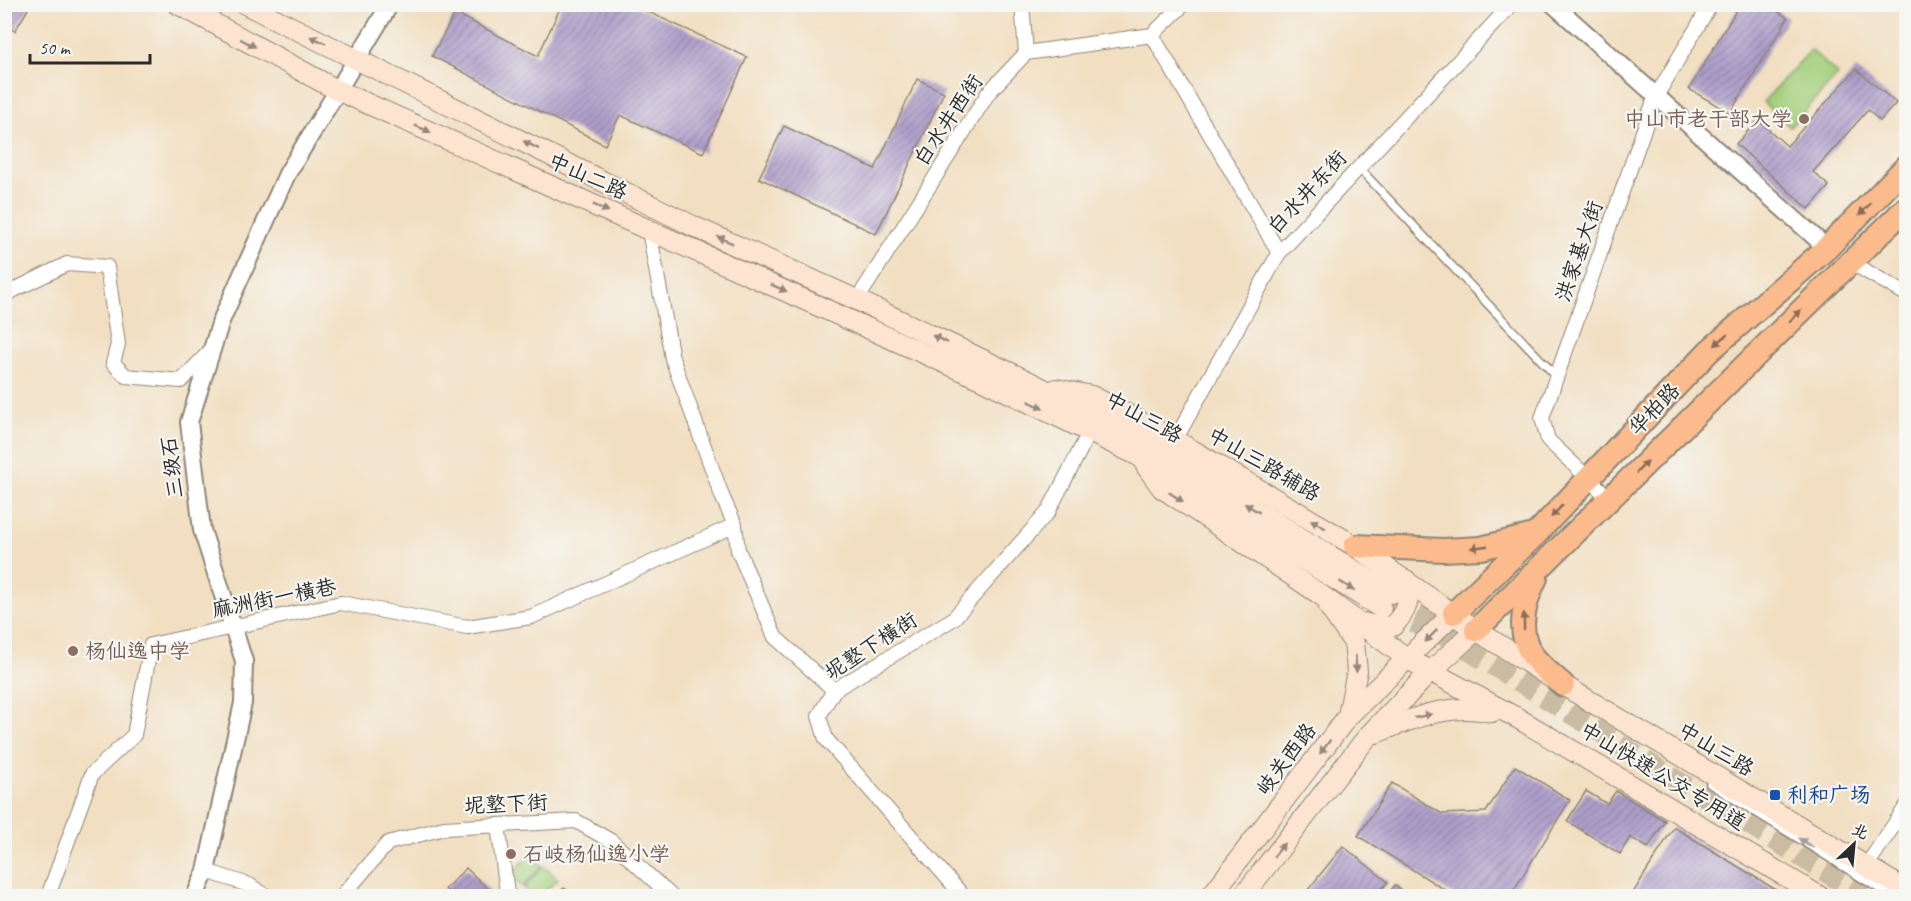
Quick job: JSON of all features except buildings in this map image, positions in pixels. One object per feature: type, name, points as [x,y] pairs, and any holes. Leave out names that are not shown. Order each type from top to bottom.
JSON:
[{"type":"main road","name":"中山二路","points":[[178,4],[337,90],[649,230],[988,372]]},
{"type":"main road","name":"中山二路","points":[[245,4],[695,227],[857,300],[988,372]]},
{"type":"main road","name":"华柏路","points":[[1408,659],[1536,534],[1709,351],[1827,248],[1906,167]]},
{"type":"main road","name":"华柏路","points":[[1430,672],[1541,568],[1906,208]]},
{"type":"main road","name":"中山三路","points":[[988,372],[1036,386],[1144,442],[1393,593]]},
{"type":"main road","name":"中山三路","points":[[988,372],[1090,431],[1393,593]]},
{"type":"main road","name":"中山三路辅路","points":[[1036,386],[1092,396],[1175,440],[1355,546],[1393,593],[1454,613],[1504,647]]},
{"type":"main road","points":[[1137,455],[1162,488],[1321,595],[1408,659],[1519,719],[1819,897]]},
{"type":"main road","points":[[1355,546],[1443,550],[1481,548],[1536,534]]},
{"type":"main road","points":[[1541,568],[1526,599],[1523,619],[1525,638],[1532,655],[1563,685]]},
{"type":"main road","points":[[1358,622],[1378,627],[1393,626],[1408,605],[1409,590],[1393,593]]},
{"type":"main road","points":[[1321,595],[1354,643],[1357,671],[1348,716]]},
{"type":"main road","name":"中山三路","points":[[1504,647],[1563,685],[1906,890]]},
{"type":"main road","name":"岐关西路","points":[[1212,897],[1348,716],[1408,659]]},
{"type":"main road","points":[[1244,897],[1368,736],[1430,672]]},
{"type":"main road","points":[[1368,736],[1412,718],[1446,710],[1474,708],[1519,719]]},
{"type":"street","name":"三级石","points":[[195,897],[206,871],[243,703],[244,661],[202,530],[189,422],[221,321],[287,174],[390,4]]},
{"type":"street","points":[[1022,4],[1026,53],[1152,35],[1184,4]]},
{"type":"street","name":"白水井东街","points":[[1175,440],[1279,253],[1512,4]]},
{"type":"street","points":[[1552,4],[1655,98],[1827,248]]},
{"type":"street","name":"洪家基大街","points":[[1610,499],[1548,440],[1542,418],[1655,98],[1711,4]]},
{"type":"street","points":[[1152,35],[1279,253]]},
{"type":"street","name":"白水井西街","points":[[857,300],[989,92],[1026,53]]},
{"type":"street","points":[[649,230],[672,358],[722,496],[735,525],[738,550],[775,637],[834,690]]},
{"type":"street","points":[[1850,262],[1906,294]]},
{"type":"street","points":[[4,295],[67,264],[107,267],[118,344],[113,363],[126,376],[181,381],[212,349]]},
{"type":"street","name":"坭墪下橫街","points":[[963,897],[826,738],[819,716],[834,690],[953,619],[1048,512],[1090,431]]},
{"type":"street","name":"麻洲街一橫巷","points":[[48,897],[92,774],[134,735],[151,645],[341,603],[467,627],[531,617],[735,525]]},
{"type":"street","points":[[1867,866],[1906,807]]},
{"type":"street","name":"坭墪下街","points":[[342,897],[388,843],[444,828],[576,821],[611,841],[671,897]]},
{"type":"street","points":[[498,825],[507,893],[510,897]]},
{"type":"street","points":[[206,871],[249,885],[266,897]]},
{"type":"lane","points":[[1359,168],[1557,376]]},
{"type":"lane","name":"中山快速公交专用道","points":[[1504,647],[1525,669],[1676,763]]},
{"type":"lane","name":"中山快速公交专用道","points":[[1472,695],[1529,717],[1597,755],[1833,897]]},
{"type":"lane","name":"中山快速公交专用道","points":[[1707,782],[1891,897]]},
{"type":"green space","points":[[1811,50],[1838,75],[1790,127],[1763,102]]},
{"type":"green space","points":[[530,854],[542,866],[523,887],[511,876]]},
{"type":"green space","points":[[543,866],[558,879],[540,896],[533,896],[524,888]]},
{"type":"tunnel","points":[[1394,594],[1483,645]]},
{"type":"tunnel","points":[[1386,610],[1450,639],[1864,896]]},
{"type":"place","name":"中山市老干部大学","points":[[1804,119]]},
{"type":"place","name":"杨仙逸中学","points":[[73,651]]},
{"type":"place","name":"利和广场","points":[[1775,795]]},
{"type":"place","name":"石岐杨仙逸小学","points":[[511,854]]}]
